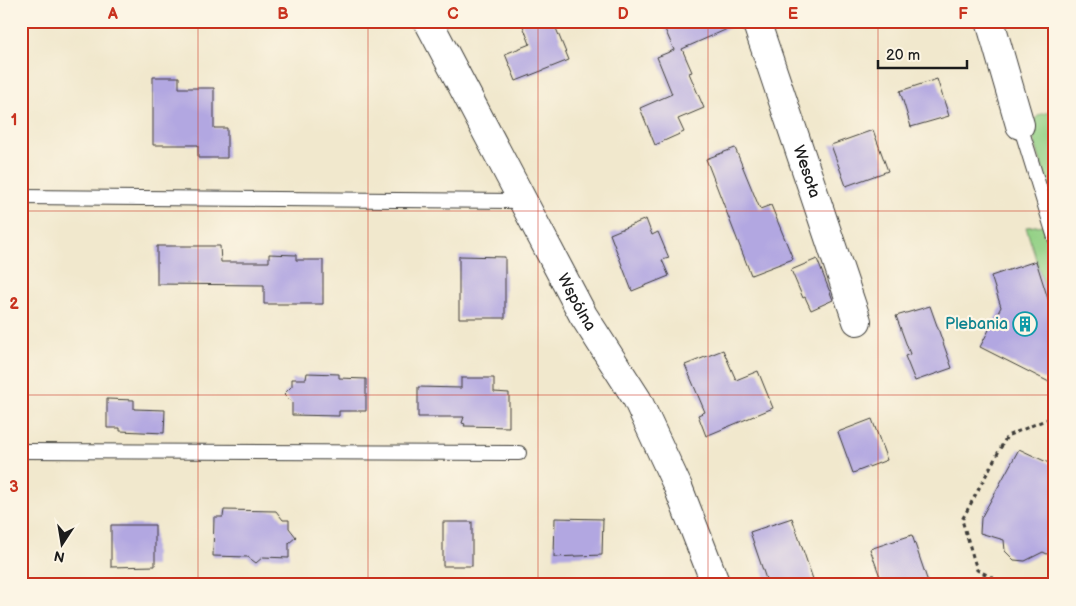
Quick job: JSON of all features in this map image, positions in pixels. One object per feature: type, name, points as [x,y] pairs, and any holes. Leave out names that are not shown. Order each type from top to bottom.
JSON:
[{"type":"street","name":"Wspólna","points":[[428,21],[583,315],[637,398],[678,487],[716,585]]},
{"type":"street","name":"Wesoła","points":[[756,21],[857,321]]},
{"type":"street","points":[[990,21],[1020,125]]},
{"type":"lane","points":[[1020,125],[1055,238]]},
{"type":"lane","points":[[21,196],[522,200]]},
{"type":"lane","points":[[21,451],[519,453]]},
{"type":"path","points":[[1008,585],[978,570],[962,520],[1007,436],[1055,416]]},
{"type":"green space","points":[[1055,110],[1055,206],[1031,131],[1032,122],[1039,115]]},
{"type":"green space","points":[[1044,225],[1055,264],[1055,321],[1026,227]]},
{"type":"building","points":[[521,21],[553,21],[569,60],[516,81],[505,54],[530,44]]},
{"type":"building","points":[[680,21],[741,21],[741,23],[682,49],[692,72],[689,73],[704,108],[678,119],[684,132],[655,145],[640,108],[672,94],[657,57],[674,50],[664,27]]},
{"type":"building","points":[[153,77],[179,77],[179,88],[214,88],[214,128],[227,128],[227,158],[198,158],[198,145],[153,145]]},
{"type":"building","points":[[937,79],[949,116],[911,127],[900,91]]},
{"type":"building","points":[[873,130],[888,171],[846,186],[831,145]]},
{"type":"building","points":[[735,148],[760,209],[771,205],[793,259],[751,275],[706,159]]},
{"type":"building","points":[[646,219],[652,235],[658,232],[669,258],[662,260],[669,276],[632,291],[610,234]]},
{"type":"building","points":[[157,246],[220,246],[221,262],[269,262],[269,254],[296,255],[296,260],[323,260],[323,304],[264,304],[264,285],[157,284]]},
{"type":"building","points":[[459,256],[505,257],[505,318],[459,318]]},
{"type":"building","points":[[817,259],[833,300],[811,310],[805,297],[803,298],[791,270]]},
{"type":"building","name":"Plebania","points":[[1036,261],[1055,321],[1055,385],[980,347],[1001,307],[991,276]]},
{"type":"building","points":[[930,306],[952,368],[915,381],[905,356],[910,354],[896,316]]},
{"type":"building","points":[[723,350],[736,380],[758,371],[773,408],[706,436],[698,415],[705,412],[685,365]]},
{"type":"building","points":[[307,373],[339,374],[339,378],[366,379],[366,411],[339,411],[339,416],[292,415],[292,403],[284,394],[292,386],[292,379],[306,379]]},
{"type":"building","points":[[461,378],[494,378],[494,392],[509,393],[509,427],[464,426],[465,424],[462,423],[464,417],[418,417],[418,387],[461,388]]},
{"type":"building","points":[[107,399],[134,400],[134,409],[165,410],[164,433],[120,431],[120,428],[107,428]]},
{"type":"building","points":[[872,419],[887,460],[853,473],[838,432]]},
{"type":"building","points":[[1019,449],[1055,466],[1055,558],[1043,552],[1025,561],[1014,560],[1005,551],[1004,540],[980,533],[981,518]]},
{"type":"building","points":[[224,510],[276,511],[283,520],[289,520],[289,528],[296,537],[289,543],[289,558],[263,557],[256,563],[248,557],[213,556],[214,517],[223,517]]},
{"type":"building","points":[[555,518],[603,519],[602,555],[554,557]]},
{"type":"building","points":[[792,518],[815,585],[768,585],[750,532]]},
{"type":"building","points":[[443,522],[472,522],[472,566],[443,566]]},
{"type":"building","points":[[111,525],[155,525],[155,566],[111,567]]},
{"type":"building","points":[[912,535],[929,585],[883,585],[870,549]]},
{"type":"place","name":"Plebania","points":[[1025,324]]}]
